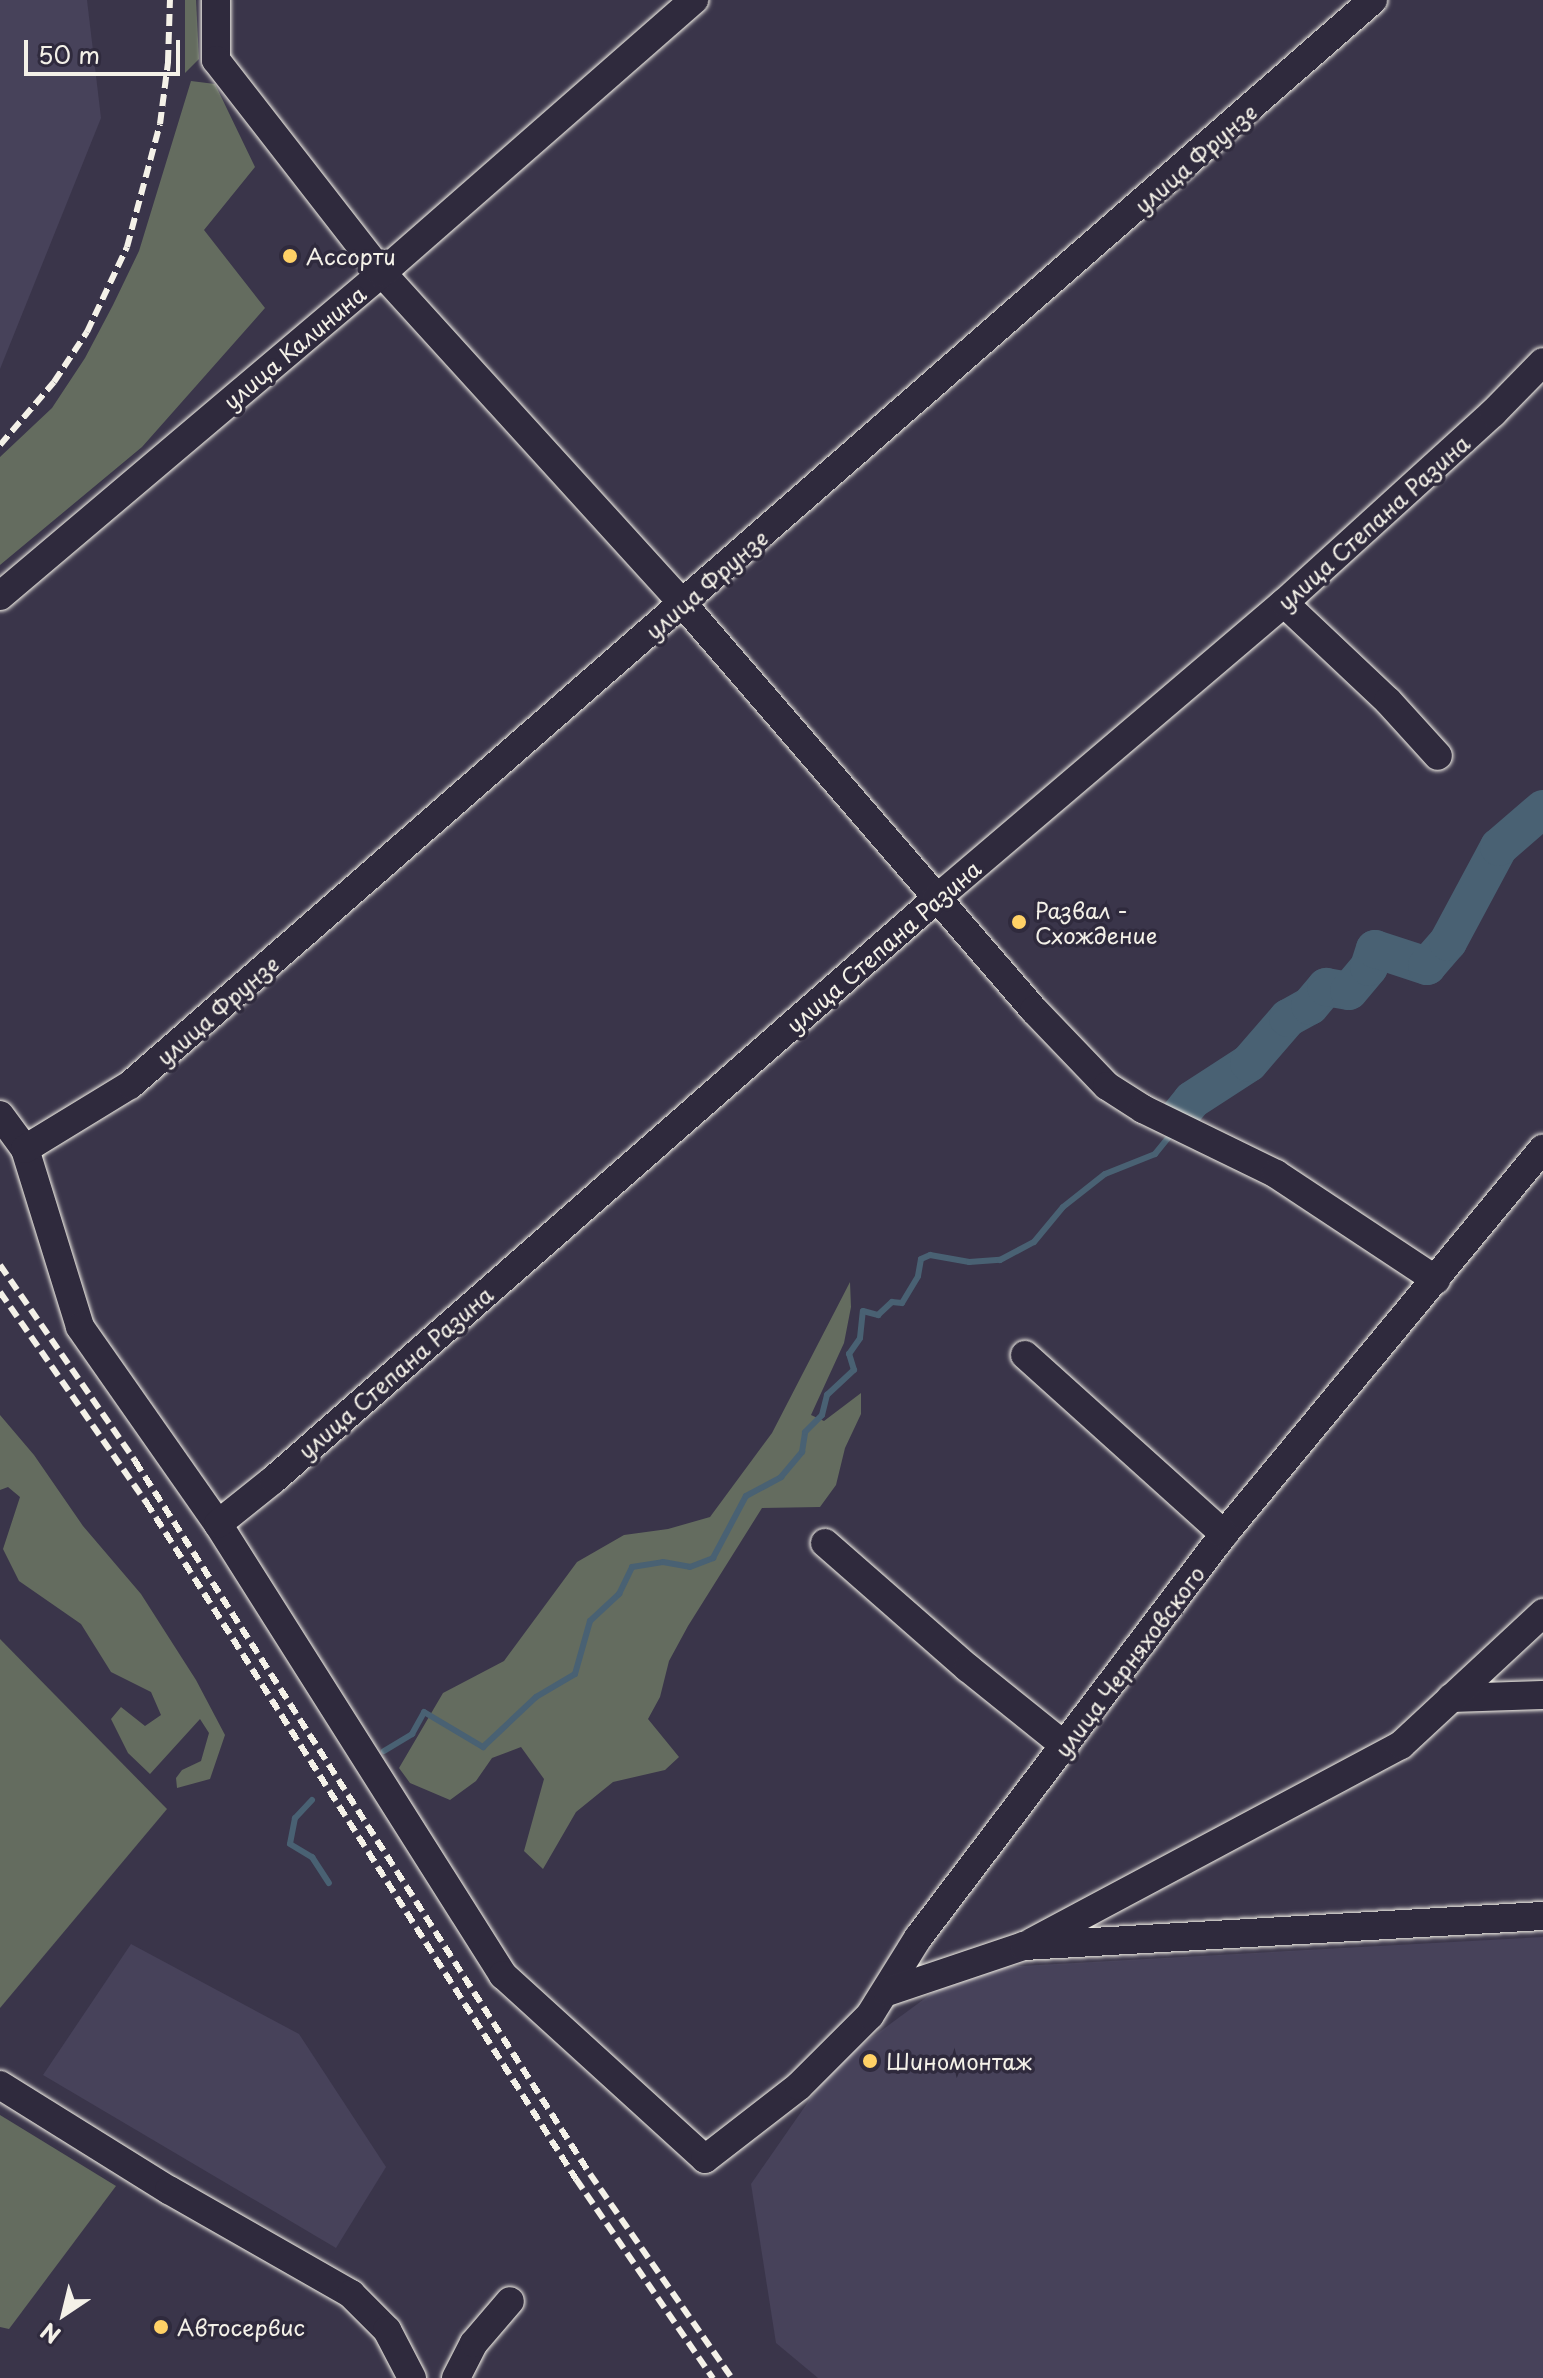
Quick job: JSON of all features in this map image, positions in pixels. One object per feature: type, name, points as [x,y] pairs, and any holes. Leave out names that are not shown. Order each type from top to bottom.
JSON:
[{"type":"street","points":[[216,0],[216,60],[382,273],[683,604],[1003,977],[1107,1086],[1143,1109],[1276,1174],[1365,1229],[1436,1280]]},
{"type":"street","name":"улица Калинина","points":[[0,596],[382,273],[694,0]]},
{"type":"street","name":"улица Фрунзе","points":[[25,1149],[130,1085],[1373,0]]},
{"type":"street","name":"улица Степана Разина","points":[[218,1524],[273,1480],[936,899],[1284,603],[1493,413],[1543,362]]},
{"type":"street","points":[[1284,603],[1388,701],[1438,756]]},
{"type":"street","points":[[0,1115],[25,1149],[80,1327],[218,1524]]},
{"type":"street","name":"улица Черняховского","points":[[218,1524],[503,1975],[705,2159],[799,2086],[870,2015],[918,1938],[1224,1534],[1543,1149]]},
{"type":"street","points":[[1025,1355],[1224,1534]]},
{"type":"street","points":[[825,1543],[968,1668],[1065,1746]]},
{"type":"street","points":[[887,1992],[1024,1946],[1401,1745],[1543,1613]]},
{"type":"street","points":[[1451,1698],[1543,1695]]},
{"type":"street","points":[[1024,1946],[1543,1916]]},
{"type":"street","points":[[0,2085],[169,2190],[351,2294],[387,2330],[412,2378]]},
{"type":"street","points":[[456,2378],[474,2343],[510,2301]]},
{"type":"shaded area","points":[[0,0],[87,0],[101,118],[0,369]]},
{"type":"shaded area","points":[[1543,1937],[1543,2378],[818,2378],[776,2343],[751,2184],[833,2066],[965,1969]]},
{"type":"shaded area","points":[[131,1944],[299,2034],[386,2167],[336,2248],[43,2075]]},
{"type":"green space","points":[[185,0],[196,0],[199,59],[185,73]]},
{"type":"green space","points":[[191,81],[215,84],[255,167],[204,230],[265,308],[142,447],[0,565],[0,457],[52,408],[85,358],[113,305],[139,251]]},
{"type":"green space","points":[[850,1282],[851,1307],[844,1343],[811,1415],[824,1421],[861,1393],[861,1414],[845,1448],[836,1485],[820,1507],[762,1508],[688,1626],[669,1661],[660,1697],[648,1719],[679,1757],[665,1770],[613,1782],[576,1812],[543,1869],[524,1851],[544,1779],[521,1747],[492,1758],[476,1781],[450,1800],[410,1783],[399,1768],[443,1693],[504,1661],[577,1562],[624,1535],[668,1529],[710,1517],[772,1433]]},
{"type":"green space","points":[[0,1415],[34,1455],[83,1526],[141,1594],[196,1680],[225,1735],[210,1779],[177,1788],[176,1778],[182,1770],[201,1761],[209,1733],[200,1719],[150,1774],[128,1753],[111,1719],[121,1707],[145,1726],[161,1715],[151,1692],[111,1672],[81,1624],[19,1581],[3,1549],[20,1497],[8,1487],[0,1490]]},
{"type":"green space","points":[[0,1639],[167,1809],[0,2008]]},
{"type":"green space","points":[[0,2115],[116,2186],[9,2329],[0,2327]]},
{"type":"waterway","points":[[1180,1115],[1192,1100],[1249,1063],[1288,1018],[1310,1006],[1326,987],[1349,991],[1369,967],[1375,949],[1427,966],[1448,942],[1499,847],[1543,809]]},
{"type":"waterway","points":[[384,1751],[412,1734],[424,1712],[483,1747],[536,1697],[575,1674],[590,1621],[619,1594],[632,1567],[663,1562],[690,1567],[713,1558],[746,1496],[781,1477],[802,1452],[805,1432],[822,1415],[827,1395],[854,1370],[849,1354],[860,1338],[863,1311],[878,1315],[892,1302],[902,1303],[918,1276],[921,1259],[930,1255],[969,1262],[1000,1260],[1034,1242],[1063,1207],[1105,1174],[1155,1154],[1172,1133]]},
{"type":"waterway","points":[[312,1800],[295,1818],[290,1844],[312,1857],[329,1883]]},
{"type":"railway","points":[[0,445],[54,382],[87,332],[127,247],[160,124],[168,62],[170,0]]},
{"type":"railway","points":[[0,1265],[135,1461],[590,2174],[732,2378]]},
{"type":"railway","points":[[0,1292],[146,1502],[576,2179],[713,2378]]},
{"type":"place","name":"Ассорти","points":[[290,256]]},
{"type":"place","name":"Развал - Схождение","points":[[1019,922]]},
{"type":"place","name":"Шиномонтаж","points":[[870,2061]]},
{"type":"place","name":"Автосервис","points":[[161,2327]]}]
